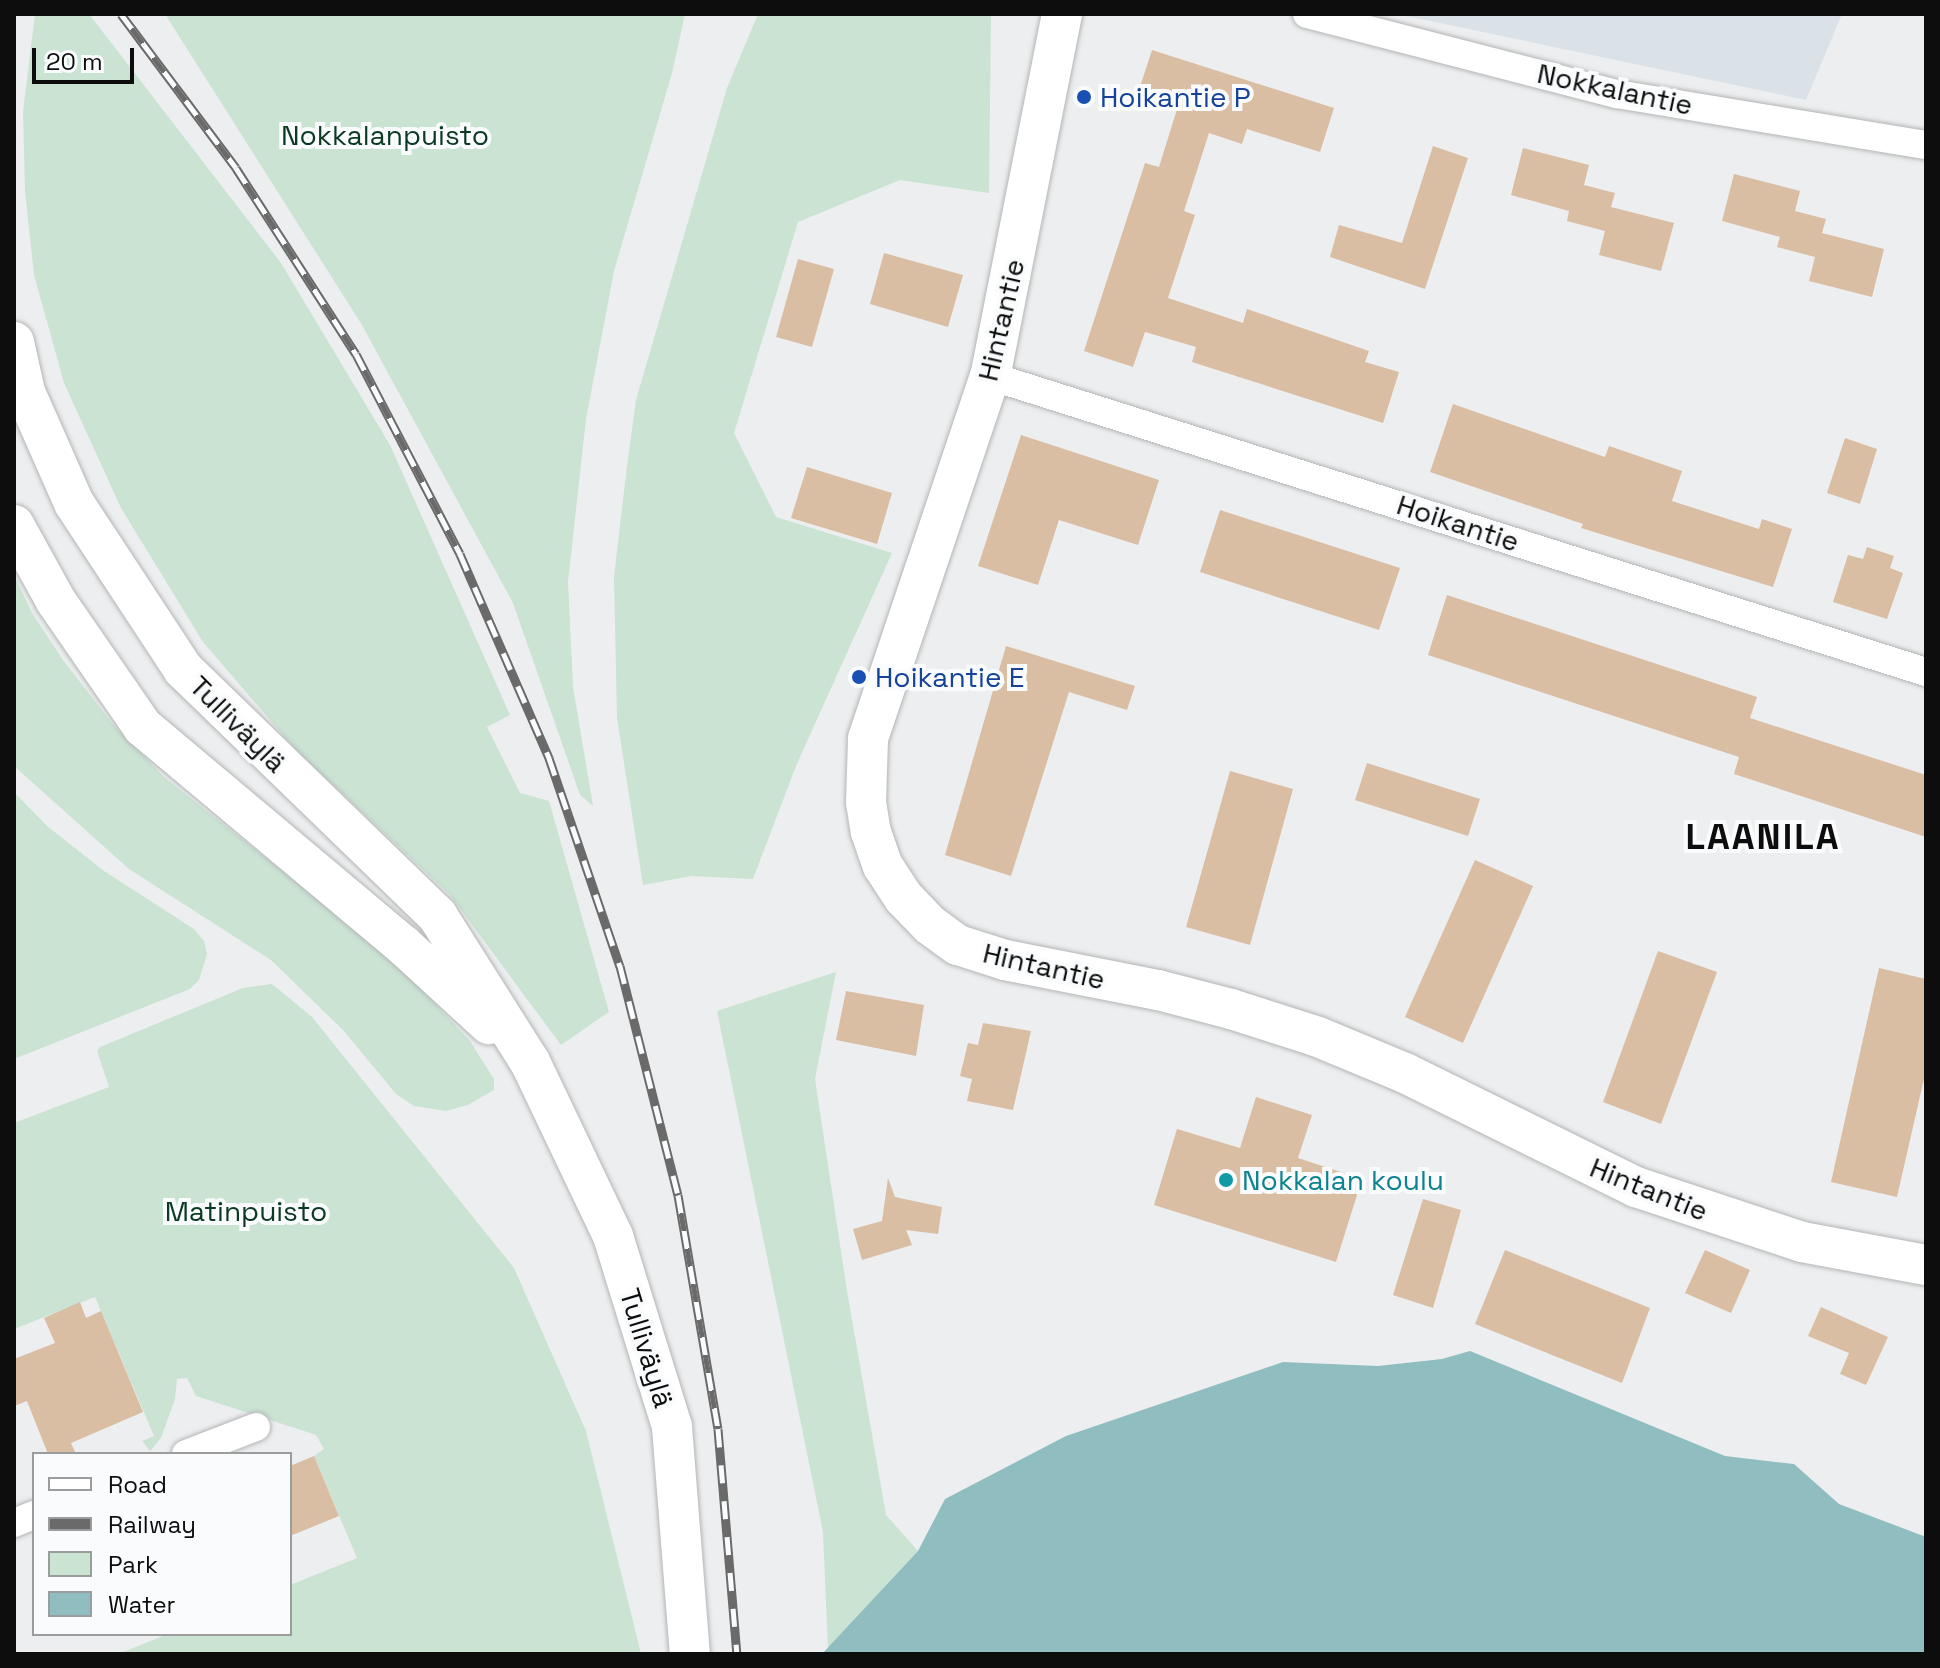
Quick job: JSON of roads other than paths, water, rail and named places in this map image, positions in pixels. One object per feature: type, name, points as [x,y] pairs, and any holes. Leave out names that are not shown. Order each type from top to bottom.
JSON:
[{"type":"main road","name":"Hintantie","points":[[1062,14],[990,376],[868,739],[866,802],[871,832],[883,866],[904,898],[930,925],[958,945],[1005,960],[1158,990],[1318,1037],[1405,1073],[1636,1187],[1802,1242],[1926,1265]]},
{"type":"main road","name":"Tulliväylä","points":[[15,357],[25,392],[74,503],[183,669],[437,915],[530,1062],[613,1236],[672,1427],[690,1654]]},
{"type":"main road","name":"Tulliväylä","points":[[14,525],[56,601],[143,727],[403,945],[530,1062]]},
{"type":"street","name":"Nokkalantie","points":[[1307,14],[1617,94],[1926,145]]},
{"type":"street","name":"Hoikantie","points":[[990,376],[1926,672]]},
{"type":"street","points":[[191,1452],[256,1427]]},
{"type":"water","points":[[1470,1351],[1725,1456],[1794,1464],[1839,1504],[1926,1537],[1926,1654],[822,1654],[918,1551],[945,1499],[1066,1436],[1283,1362],[1378,1366],[1442,1359]]},
{"type":"railway","points":[[121,14],[236,168],[356,354],[460,554],[549,758],[620,966],[678,1195],[718,1429],[737,1654]]},
{"type":"place","name":"Hoikantie P","points":[[1084,97]]},
{"type":"place","name":"Hoikantie E","points":[[859,677]]},
{"type":"place","name":"Nokkalan koulu","points":[[1226,1180]]},
{"type":"district","name":"LAANILA","points":[[1763,838]]},
{"type":"park label","name":"Nokkalanpuisto","points":[[385,135]]},
{"type":"park label","name":"Matinpuisto","points":[[246,1211]]}]
